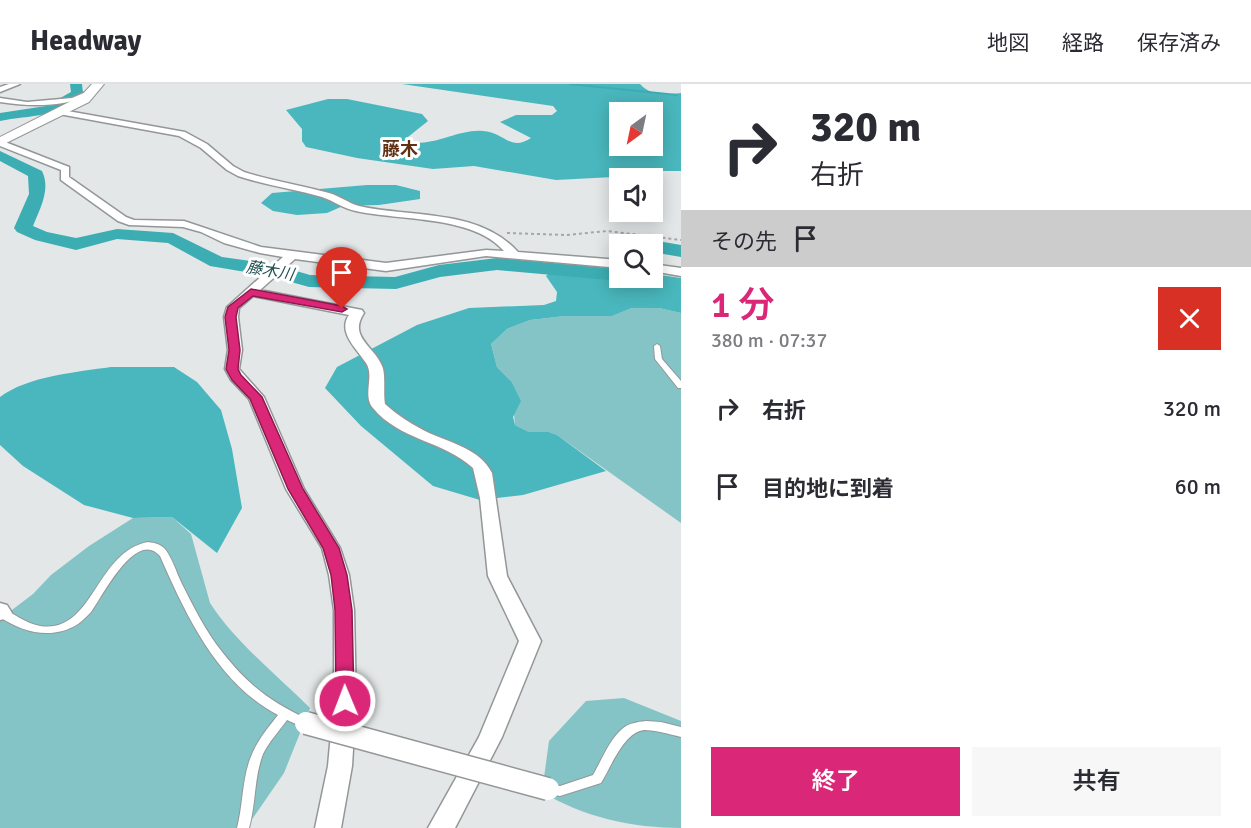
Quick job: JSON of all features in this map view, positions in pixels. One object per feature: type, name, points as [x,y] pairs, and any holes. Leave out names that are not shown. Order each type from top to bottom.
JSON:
[{"type":"main road","points":[[0,142],[85,99],[95,88]]},
{"type":"street","points":[[0,90],[16,84]]},
{"type":"street","points":[[0,100],[27,104],[73,100],[95,88]]},
{"type":"street","points":[[62,112],[182,134],[204,146],[230,168],[241,174],[332,197],[357,209],[427,218],[490,234],[504,242],[514,255]]},
{"type":"street","points":[[0,142],[66,169],[64,178],[122,219],[133,223],[184,224],[205,230],[228,241],[291,256],[386,267],[469,254],[514,255],[609,263]]},
{"type":"street","points":[[291,256],[233,307],[231,317],[235,350],[232,369],[236,377],[256,397],[295,489],[331,548],[339,575],[344,610],[345,701],[340,766],[328,828]]},
{"type":"street","points":[[663,269],[681,272]]},
{"type":"street","points":[[251,292],[357,313],[351,322],[352,333],[376,367],[375,392],[378,405],[406,427],[474,460],[483,469],[500,588],[519,617],[530,641],[516,679],[469,779],[441,828]]},
{"type":"street","points":[[296,719],[548,789]]},
{"type":"lane","points":[[657,346],[659,359],[681,386]]},
{"type":"lane","points":[[1,611],[23,626],[62,630],[79,620],[112,570],[131,550],[150,545],[159,549],[164,555],[185,604],[224,662],[251,691],[296,719],[260,748],[243,828]]},
{"type":"lane","points":[[548,789],[561,791],[597,779],[617,742],[626,730],[637,725],[658,725],[681,732]]},
{"type":"path","points":[[490,234],[567,235],[608,231],[681,240]]},
{"type":"shaded area","points":[[402,84],[640,84],[654,93],[681,93],[681,171],[663,171],[663,168],[609,168],[609,177],[556,180],[474,166],[433,169],[357,158],[306,147],[302,141],[302,129],[286,110],[328,99],[347,99],[422,114],[428,121],[408,137],[413,143],[423,143],[474,131],[490,132],[512,142],[524,142],[531,138],[500,122],[516,115],[552,115],[557,111],[553,106]]},
{"type":"shaded area","points":[[367,185],[396,185],[420,191],[420,199],[379,205],[343,206],[327,213],[297,215],[273,211],[261,203],[272,193]]},
{"type":"shaded area","points":[[551,271],[609,272],[609,288],[663,288],[663,275],[681,278],[681,313],[659,308],[632,308],[612,316],[565,316],[530,320],[507,329],[491,344],[497,367],[511,381],[521,401],[513,417],[515,425],[529,432],[549,432],[557,435],[606,471],[523,495],[480,500],[433,486],[361,426],[325,388],[337,367],[417,325],[469,308],[544,305],[556,301],[557,292],[546,276]]},
{"type":"shaded area","points":[[632,308],[659,308],[681,313],[681,523],[557,435],[549,432],[529,432],[515,425],[511,381],[497,367],[491,344],[507,329],[530,320],[565,316],[612,316]]},
{"type":"shaded area","points":[[111,367],[174,367],[197,382],[221,410],[232,449],[242,508],[217,553],[172,517],[133,518],[84,505],[23,466],[0,445],[0,397],[24,384],[38,380]]},
{"type":"shaded area","points":[[172,517],[191,534],[210,603],[220,618],[244,645],[310,708],[284,773],[246,828],[0,828],[0,619],[89,546],[133,518]]},
{"type":"shaded area","points":[[624,698],[681,721],[681,828],[645,826],[609,819],[574,808],[542,792],[549,741],[586,701]]},
{"type":"waterway","name":"藤木川","points":[[0,117],[59,106],[77,93],[76,84]]},
{"type":"waterway","points":[[570,84],[677,95]]},
{"type":"waterway","name":"藤木川","points":[[0,155],[36,174],[37,194],[23,228],[41,236],[76,244],[117,234],[160,236],[173,238],[217,262],[272,270],[309,281],[337,283],[396,283],[439,271],[497,264],[609,274]]},
{"type":"waterway","name":"藤木川","points":[[663,248],[681,251]]},
{"type":"district","name":"藤木","points":[[400,149]]},
{"type":"route","points":[[342,309],[251,292],[233,307],[231,317],[235,350],[232,369],[236,377],[256,397],[295,489],[331,548],[339,575],[344,610],[345,701]]}]
